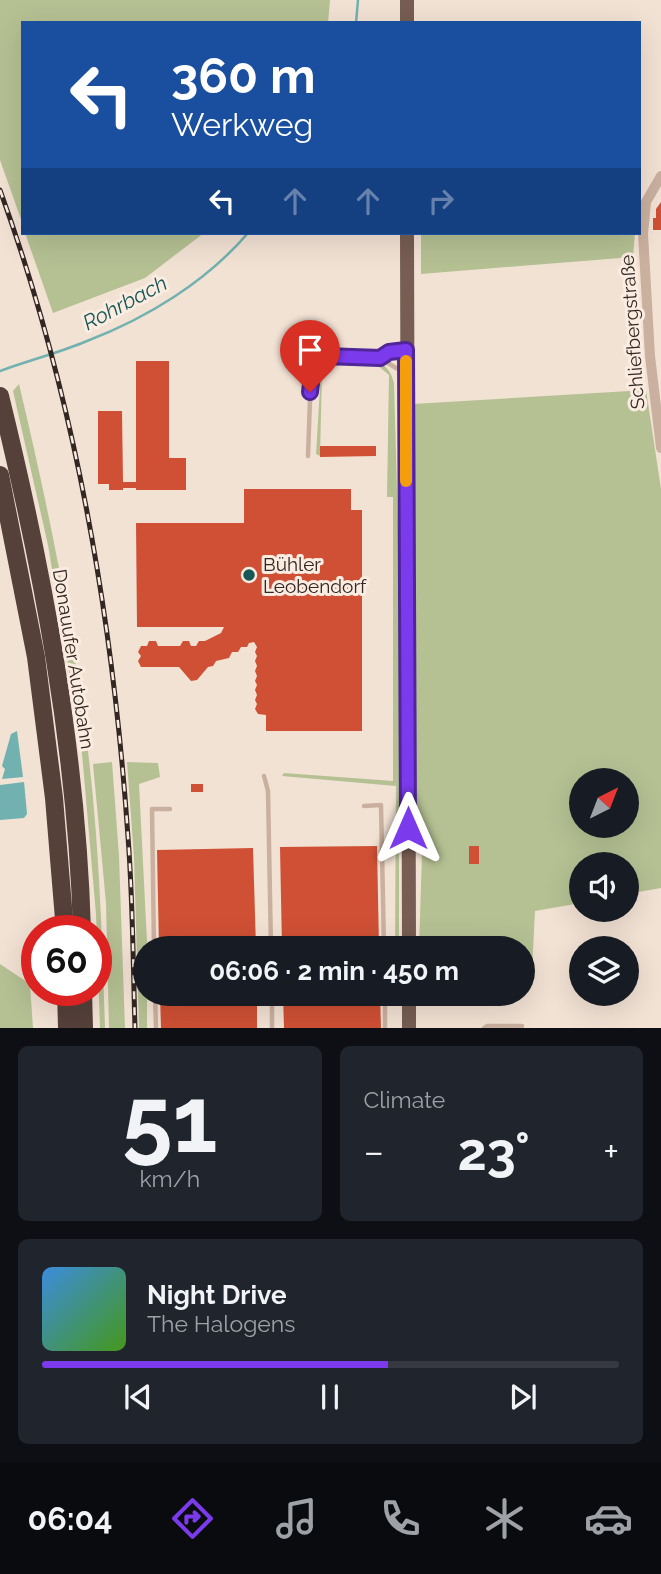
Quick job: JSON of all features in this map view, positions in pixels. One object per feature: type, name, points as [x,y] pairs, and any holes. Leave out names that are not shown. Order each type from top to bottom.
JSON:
[{"type":"highway","name":"Donauufer Autobahn","points":[[0,396],[32,530],[53,651],[73,797],[81,915]]},
{"type":"highway","name":"Donauufer Autobahn","points":[[0,475],[36,657],[54,798],[64,915]]},
{"type":"highway","points":[[66,1006],[67,1028]]},
{"type":"highway","points":[[84,1006],[85,1028]]},
{"type":"main road","points":[[407,0],[407,21]]},
{"type":"main road","points":[[407,235],[409,936]]},
{"type":"main road","points":[[409,1006],[409,1028]]},
{"type":"street","name":"Schliefbergstraße","points":[[661,176],[646,202],[643,234],[650,356],[661,448]]},
{"type":"lane","points":[[380,358],[389,352],[406,350]]},
{"type":"lane","points":[[308,456],[311,371],[316,362],[329,356],[380,358],[396,368],[406,370]]},
{"type":"lane","points":[[264,776],[268,791],[271,936]]},
{"type":"lane","points":[[364,806],[381,805],[384,936]]},
{"type":"lane","points":[[154,936],[152,809],[170,809]]},
{"type":"lane","points":[[155,1006],[156,1028]]},
{"type":"lane","points":[[272,1006],[272,1028]]},
{"type":"lane","points":[[385,1006],[385,1028]]},
{"type":"lane","points":[[484,1028],[522,1026]]},
{"type":"green space","points":[[0,0],[330,0],[328,21],[21,21],[21,219],[0,160]]},
{"type":"green space","points":[[26,235],[201,235],[145,278],[53,313]]},
{"type":"green space","points":[[421,235],[635,235],[633,257],[421,274]]},
{"type":"green space","points":[[351,361],[378,363],[388,369],[394,383],[399,561],[399,936],[395,936],[396,786],[282,776],[284,773],[393,781],[393,497],[387,497],[389,375],[377,365],[355,364],[341,365],[322,373],[320,456],[316,454],[321,372],[328,365]]},
{"type":"green space","points":[[19,384],[58,562],[74,652],[91,779],[101,915],[96,915],[81,742],[48,545],[13,391]]},
{"type":"green space","points":[[646,390],[661,489],[661,888],[639,892],[639,852],[569,852],[569,905],[535,911],[534,936],[419,936],[422,855],[418,849],[419,842],[416,841],[413,404]]},
{"type":"green space","points":[[112,762],[119,856],[125,1028],[109,1028],[108,1006],[112,1006],[112,915],[106,915],[93,764]]},
{"type":"green space","points":[[127,762],[158,763],[160,777],[139,784],[147,936],[136,936]]},
{"type":"green space","points":[[0,964],[21,978],[21,1006],[32,1006],[33,1028],[0,1028]]},
{"type":"green space","points":[[99,1006],[104,1006],[105,1028],[100,1028]]},
{"type":"green space","points":[[138,1006],[147,1006],[147,1028],[139,1028]]},
{"type":"water","points":[[17,731],[23,777],[2,779],[5,769],[2,766],[11,734]]},
{"type":"water","points":[[24,782],[27,814],[24,818],[0,820],[0,785]]},
{"type":"building","points":[[661,202],[661,230],[653,230],[653,218],[656,218],[656,209]]},
{"type":"building","points":[[136,361],[169,361],[169,458],[186,458],[186,490],[109,490],[109,484],[98,484],[98,411],[122,411],[123,482],[136,482]]},
{"type":"building","points":[[320,446],[376,446],[376,456],[320,457]]},
{"type":"building","name":"Bühler Leobendorf","points":[[244,489],[351,489],[351,510],[362,510],[362,731],[266,731],[266,715],[258,714],[255,709],[257,647],[254,642],[247,647],[241,647],[238,652],[232,652],[229,658],[216,661],[197,680],[191,681],[179,667],[141,667],[138,661],[141,646],[147,646],[149,641],[156,641],[158,646],[180,646],[183,641],[189,641],[191,646],[196,646],[199,641],[221,633],[224,627],[137,627],[136,523],[244,523]]},
{"type":"building","points":[[191,784],[203,784],[203,792],[191,792]]},
{"type":"building","points":[[377,846],[379,936],[282,936],[280,847]]},
{"type":"building","points":[[469,846],[479,846],[479,864],[469,864]]},
{"type":"building","points":[[253,848],[256,936],[159,936],[157,850]]},
{"type":"building","points":[[160,1006],[257,1006],[257,1028],[161,1028]]},
{"type":"building","points":[[283,1006],[380,1006],[381,1028],[284,1028]]},
{"type":"waterway","name":"Rohrbach","points":[[356,21],[358,0]]},
{"type":"waterway","name":"Rohrbach","points":[[0,371],[109,332],[153,310],[214,267],[246,235]]},
{"type":"railway","points":[[0,190],[50,348],[70,428],[101,591],[128,837],[135,1028]]},
{"type":"slow traffic","points":[[406,361],[406,481]]},
{"type":"place","name":"Bühler Leobendorf","points":[[249,575]]},
{"type":"route","points":[[310,392],[311,371],[320,358],[380,358],[389,352],[406,350],[408,828]]}]
